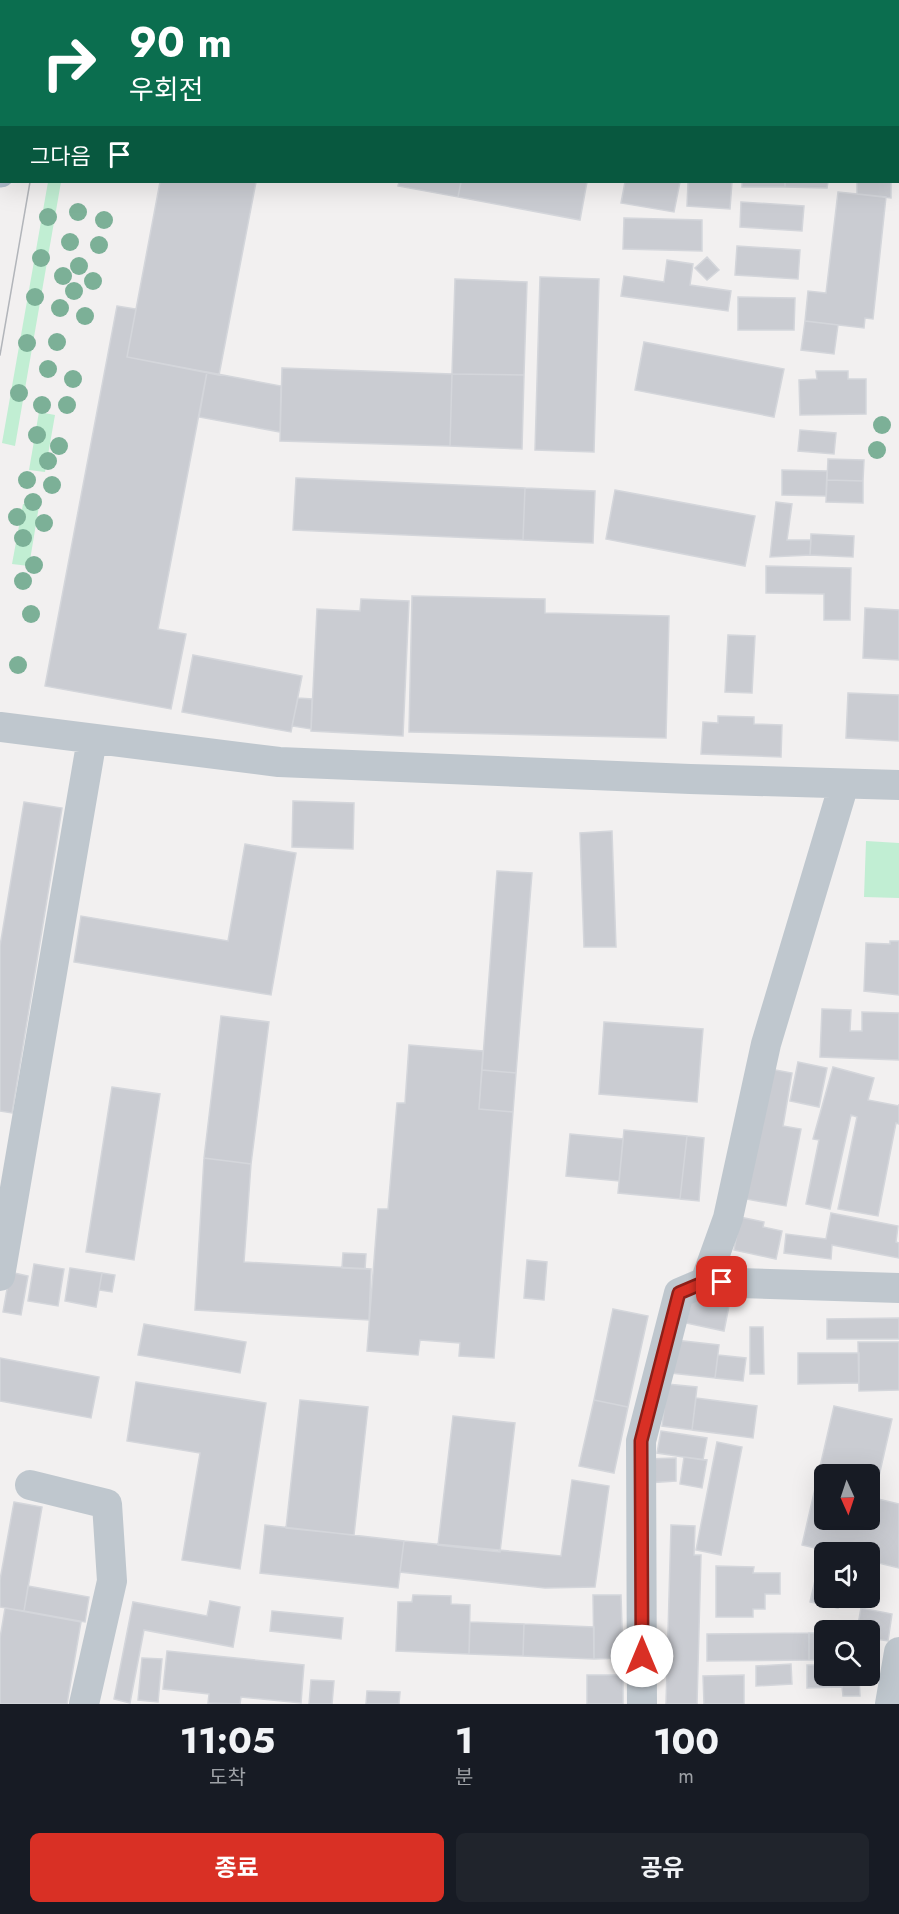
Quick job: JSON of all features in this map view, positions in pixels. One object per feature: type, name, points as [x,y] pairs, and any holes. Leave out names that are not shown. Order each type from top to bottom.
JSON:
[{"type":"street","points":[[0,727],[279,762],[844,784],[899,784]]},
{"type":"street","points":[[0,1276],[92,739]]},
{"type":"street","points":[[705,1282],[728,1218],[766,1044],[844,784]]},
{"type":"street","points":[[642,1704],[641,1441],[679,1293],[705,1282],[899,1288]]},
{"type":"street","points":[[30,1485],[107,1504],[112,1581],[84,1704]]},
{"type":"street","points":[[890,1704],[899,1652]]},
{"type":"green space","points":[[48,183],[61,183],[15,446],[2,443]]},
{"type":"green space","points":[[39,412],[55,415],[45,472],[29,470]]},
{"type":"green space","points":[[23,504],[39,506],[29,566],[12,564]]},
{"type":"green space","points":[[866,841],[899,843],[899,898],[864,897]]},
{"type":"building","points":[[160,183],[256,183],[219,375],[127,357]]},
{"type":"building","points":[[399,183],[461,183],[458,197],[398,186]]},
{"type":"building","points":[[461,183],[587,183],[580,220],[458,197]]},
{"type":"building","points":[[625,183],[680,183],[674,212],[621,203]]},
{"type":"building","points":[[688,183],[732,183],[730,209],[687,206]]},
{"type":"building","points":[[742,183],[785,183],[785,187],[742,187]]},
{"type":"building","points":[[785,183],[828,183],[827,188],[785,187]]},
{"type":"building","points":[[857,183],[891,183],[891,198],[857,194]]},
{"type":"building","points":[[838,192],[886,197],[873,319],[865,318],[864,328],[805,321],[808,291],[826,293]]},
{"type":"building","points":[[741,202],[804,206],[802,231],[740,227]]},
{"type":"building","points":[[624,218],[702,220],[702,251],[623,249]]},
{"type":"building","points":[[737,246],[800,250],[798,279],[735,275]]},
{"type":"building","points":[[707,257],[719,270],[707,280],[695,268]]},
{"type":"building","points":[[667,260],[693,264],[690,285],[731,291],[728,311],[621,296],[624,276],[664,282]]},
{"type":"building","points":[[540,277],[599,279],[594,452],[535,450]]},
{"type":"building","points":[[455,279],[527,282],[524,375],[452,374]]},
{"type":"building","points":[[738,297],[795,298],[794,330],[738,330]]},
{"type":"building","points":[[117,306],[136,309],[127,357],[207,372],[158,629],[186,634],[171,709],[45,686]]},
{"type":"building","points":[[805,321],[838,325],[834,354],[801,350]]},
{"type":"building","points":[[644,342],[784,369],[774,417],[635,390]]},
{"type":"building","points":[[282,368],[452,374],[450,446],[280,441]]},
{"type":"building","points":[[816,371],[848,371],[848,379],[866,379],[866,414],[800,415],[799,380],[817,379]]},
{"type":"building","points":[[207,372],[281,386],[280,432],[199,417]]},
{"type":"building","points":[[452,374],[524,375],[522,449],[450,446]]},
{"type":"building","points":[[800,430],[836,433],[834,454],[798,451]]},
{"type":"building","points":[[828,459],[864,460],[863,481],[827,480]]},
{"type":"building","points":[[782,470],[827,471],[826,496],[782,495]]},
{"type":"building","points":[[296,478],[525,488],[523,540],[293,530]]},
{"type":"building","points":[[827,480],[863,481],[863,503],[826,502]]},
{"type":"building","points":[[525,488],[595,491],[593,543],[523,540]]},
{"type":"building","points":[[615,490],[755,516],[745,566],[606,539]]},
{"type":"building","points":[[776,502],[792,504],[787,540],[811,540],[810,555],[770,557]]},
{"type":"building","points":[[811,534],[854,536],[853,557],[810,555]]},
{"type":"building","points":[[766,566],[851,568],[850,620],[824,620],[824,594],[766,593]]},
{"type":"building","points":[[412,596],[545,599],[545,613],[669,616],[666,738],[409,732]]},
{"type":"building","points":[[361,599],[409,601],[403,736],[311,731],[317,609],[360,611]]},
{"type":"building","points":[[865,608],[899,610],[899,660],[863,658]]},
{"type":"building","points":[[728,635],[755,636],[752,693],[725,692]]},
{"type":"building","points":[[193,655],[302,676],[291,732],[182,712]]},
{"type":"building","points":[[848,693],[899,695],[899,741],[846,738]]},
{"type":"building","points":[[298,698],[312,699],[311,729],[292,726]]},
{"type":"building","points":[[718,716],[754,717],[754,724],[782,725],[781,757],[701,754],[703,722],[718,723]]},
{"type":"building","points":[[293,801],[354,803],[353,849],[292,847]]},
{"type":"building","points":[[24,802],[62,808],[12,1113],[0,1111],[0,946]]},
{"type":"building","points":[[612,831],[616,947],[584,947],[580,833]]},
{"type":"building","points":[[245,844],[296,853],[271,995],[74,962],[81,916],[228,941]]},
{"type":"building","points":[[497,871],[532,873],[516,1073],[482,1070]]},
{"type":"building","points":[[890,941],[899,941],[899,995],[864,991],[866,943],[890,944]]},
{"type":"building","points":[[822,1009],[851,1010],[850,1031],[862,1031],[862,1012],[899,1013],[899,1060],[820,1057]]},
{"type":"building","points":[[221,1016],[269,1022],[251,1164],[204,1158]]},
{"type":"building","points":[[604,1022],[703,1029],[697,1102],[599,1094]]},
{"type":"building","points":[[409,1045],[483,1051],[479,1109],[513,1112],[494,1358],[459,1356],[460,1343],[420,1340],[418,1355],[367,1351],[378,1209],[388,1209],[397,1103],[405,1103]]},
{"type":"building","points":[[798,1062],[827,1068],[819,1107],[790,1101]]},
{"type":"building","points":[[833,1067],[874,1078],[868,1100],[899,1106],[899,1124],[896,1123],[878,1216],[838,1209],[857,1117],[851,1115],[830,1209],[806,1204],[819,1140],[813,1139]]},
{"type":"building","points":[[770,1069],[792,1073],[783,1126],[801,1129],[786,1206],[746,1199]]},
{"type":"building","points":[[482,1070],[516,1073],[513,1112],[479,1109]]},
{"type":"building","points":[[112,1087],[160,1094],[134,1260],[86,1252]]},
{"type":"building","points":[[624,1130],[687,1136],[680,1199],[618,1193]]},
{"type":"building","points":[[570,1134],[623,1139],[619,1181],[566,1176]]},
{"type":"building","points":[[687,1136],[704,1138],[699,1201],[680,1199]]},
{"type":"building","points":[[204,1158],[251,1164],[244,1262],[371,1269],[369,1320],[195,1310]]},
{"type":"building","points":[[831,1213],[898,1226],[896,1242],[899,1243],[899,1258],[832,1245],[831,1259],[784,1253],[786,1234],[826,1239]]},
{"type":"building","points":[[740,1217],[764,1222],[763,1227],[782,1231],[776,1259],[734,1250]]},
{"type":"building","points":[[343,1253],[366,1254],[365,1269],[342,1268]]},
{"type":"building","points":[[527,1260],[547,1262],[544,1300],[524,1298]]},
{"type":"building","points":[[34,1264],[64,1269],[58,1306],[28,1301]]},
{"type":"building","points":[[70,1268],[102,1273],[96,1307],[65,1301]]},
{"type":"building","points":[[10,1272],[28,1276],[21,1315],[3,1312]]},
{"type":"building","points":[[102,1273],[115,1275],[112,1292],[99,1290]]},
{"type":"building","points":[[692,1298],[729,1306],[724,1331],[686,1323]]},
{"type":"building","points":[[613,1309],[648,1316],[628,1407],[594,1400]]},
{"type":"building","points":[[899,1318],[899,1339],[827,1339],[827,1319]]},
{"type":"building","points":[[144,1324],[246,1342],[240,1373],[138,1355]]},
{"type":"building","points":[[750,1327],[763,1327],[764,1374],[750,1374]]},
{"type":"building","points":[[675,1340],[719,1345],[715,1378],[671,1373]]},
{"type":"building","points":[[858,1342],[899,1342],[899,1390],[859,1391]]},
{"type":"building","points":[[798,1353],[859,1353],[859,1383],[798,1384]]},
{"type":"building","points":[[718,1355],[746,1358],[743,1381],[715,1378]]},
{"type":"building","points":[[0,1358],[99,1377],[91,1418],[0,1401]]},
{"type":"building","points":[[136,1382],[266,1403],[240,1569],[182,1560],[200,1453],[127,1441]]},
{"type":"building","points":[[667,1384],[697,1387],[692,1430],[662,1426]]},
{"type":"building","points":[[696,1398],[757,1406],[753,1438],[692,1430]]},
{"type":"building","points":[[300,1400],[368,1407],[354,1535],[286,1528]]},
{"type":"building","points":[[594,1400],[628,1407],[614,1473],[579,1466]]},
{"type":"building","points":[[834,1406],[892,1419],[880,1472],[880,1464],[821,1464]]},
{"type":"building","points":[[453,1416],[515,1423],[500,1552],[438,1545]]},
{"type":"building","points":[[661,1431],[707,1438],[703,1460],[657,1453]]},
{"type":"building","points":[[717,1442],[742,1447],[721,1555],[696,1550]]},
{"type":"building","points":[[684,1457],[707,1460],[702,1488],[680,1484]]},
{"type":"building","points":[[676,1458],[676,1481],[647,1483],[646,1459]]},
{"type":"building","points":[[572,1480],[609,1486],[595,1587],[545,1588],[400,1572],[404,1541],[561,1556]]},
{"type":"building","points":[[814,1493],[814,1530],[880,1530],[880,1499],[899,1504],[899,1568],[880,1563],[880,1542],[814,1542],[814,1548],[802,1545]]},
{"type":"building","points":[[14,1502],[42,1507],[24,1611],[0,1607],[0,1580]]},
{"type":"building","points":[[265,1525],[404,1541],[398,1588],[260,1573]]},
{"type":"building","points":[[671,1525],[695,1526],[694,1555],[701,1555],[697,1704],[666,1704]]},
{"type":"building","points":[[716,1566],[754,1567],[753,1573],[780,1573],[780,1594],[765,1594],[765,1609],[753,1609],[753,1617],[716,1617]]},
{"type":"building","points":[[814,1585],[814,1603],[810,1602]]},
{"type":"building","points":[[28,1586],[89,1597],[85,1622],[24,1611]]},
{"type":"building","points":[[413,1595],[451,1596],[451,1604],[470,1605],[469,1654],[396,1651],[398,1602],[412,1602]]},
{"type":"building","points":[[593,1595],[621,1595],[623,1658],[594,1659]]},
{"type":"building","points":[[210,1601],[240,1607],[233,1647],[144,1630],[130,1703],[114,1699],[133,1602],[207,1616]]},
{"type":"building","points":[[5,1608],[81,1622],[67,1704],[0,1704],[0,1638]]},
{"type":"building","points":[[861,1608],[892,1614],[888,1641],[880,1640],[880,1620],[859,1620]]},
{"type":"building","points":[[272,1611],[343,1618],[341,1639],[270,1631]]},
{"type":"building","points":[[470,1622],[524,1624],[523,1656],[469,1654]]},
{"type":"building","points":[[524,1624],[594,1627],[594,1659],[523,1656]]},
{"type":"building","points":[[809,1633],[814,1633],[814,1660],[809,1660]]},
{"type":"building","points":[[809,1633],[809,1660],[707,1661],[707,1634]]},
{"type":"building","points":[[167,1651],[304,1665],[301,1703],[241,1697],[240,1704],[208,1703],[209,1694],[163,1689]]},
{"type":"building","points":[[142,1658],[162,1659],[158,1702],[138,1700]]},
{"type":"building","points":[[791,1664],[792,1684],[756,1686],[756,1666]]},
{"type":"building","points":[[807,1665],[814,1665],[814,1686],[860,1686],[860,1696],[843,1696],[842,1687],[807,1688]]},
{"type":"building","points":[[587,1675],[623,1675],[623,1704],[587,1704]]},
{"type":"building","points":[[744,1675],[744,1704],[704,1704],[703,1676]]},
{"type":"building","points":[[311,1680],[334,1681],[332,1704],[309,1704]]},
{"type":"building","points":[[367,1691],[400,1692],[399,1704],[366,1704]]},
{"type":"tram line","points":[[0,355],[30,183]]},
{"type":"route","points":[[642,1656],[641,1441],[679,1293],[705,1282],[722,1282]]}]
